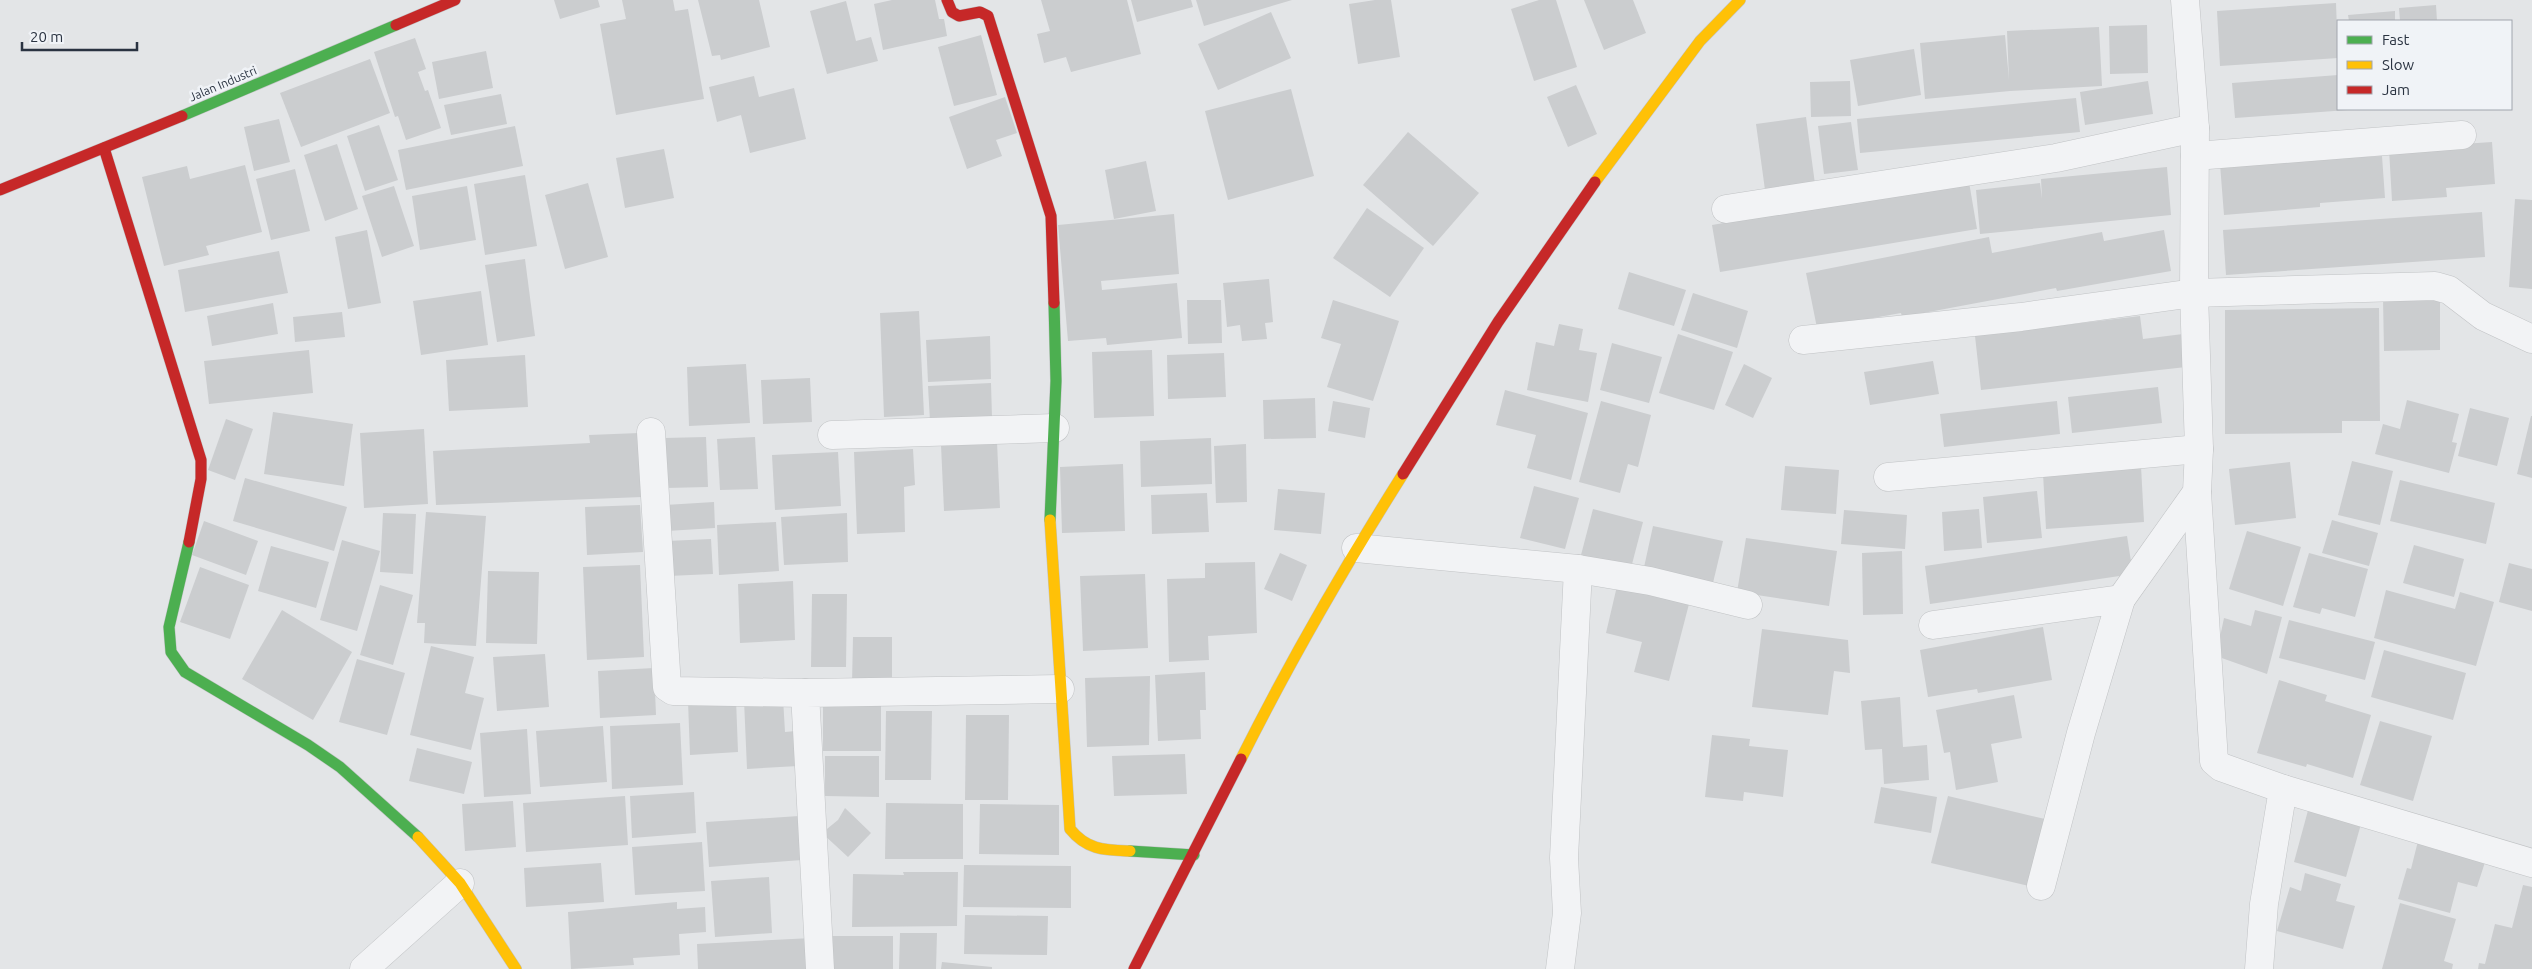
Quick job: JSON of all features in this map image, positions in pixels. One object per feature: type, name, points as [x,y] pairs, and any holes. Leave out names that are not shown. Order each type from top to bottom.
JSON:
[{"type":"street","name":"Jalan Industri","points":[[0,190],[455,0]]},
{"type":"street","points":[[947,0],[951,12],[956,16],[967,16],[980,12],[988,16],[1051,216],[1056,381],[1050,517],[1070,829],[1078,839],[1088,846],[1124,851],[1194,855]]},
{"type":"street","points":[[1134,969],[1194,855],[1265,711],[1356,548],[1498,322],[1613,156],[1700,41],[1740,0]]},
{"type":"street","points":[[2185,0],[2196,128],[2194,293],[2200,449],[2197,492],[2214,761],[2221,767],[2283,788],[2532,863]]},
{"type":"street","points":[[1726,209],[2056,158],[2196,128]]},
{"type":"street","points":[[2195,156],[2462,135]]},
{"type":"street","points":[[104,148],[201,460],[201,479],[192,531],[169,628],[171,652],[185,672],[308,745],[340,767],[424,843],[460,883],[516,969]]},
{"type":"street","points":[[1803,340],[2021,317],[2194,293],[2435,286],[2449,290],[2483,316],[2532,339]]},
{"type":"street","points":[[832,435],[1055,428]]},
{"type":"street","points":[[651,432],[667,687],[673,690],[805,693],[1060,689]]},
{"type":"street","points":[[1888,477],[2200,449]]},
{"type":"street","points":[[2041,886],[2081,733],[2121,599],[2197,492]]},
{"type":"street","points":[[1356,548],[1578,569],[1650,582],[1748,605]]},
{"type":"street","points":[[1560,969],[1567,913],[1564,858],[1578,569]]},
{"type":"street","points":[[1933,625],[2121,599]]},
{"type":"street","points":[[805,693],[820,969]]},
{"type":"street","points":[[2259,969],[2264,904],[2283,788]]},
{"type":"street","points":[[364,969],[460,883]]},
{"type":"building","points":[[554,0],[598,0],[600,7],[560,19]]},
{"type":"building","points":[[622,0],[673,0],[675,11],[688,9],[704,99],[616,115],[600,24],[626,19]]},
{"type":"building","points":[[698,0],[759,0],[770,47],[721,60],[720,55],[712,56]]},
{"type":"building","points":[[892,0],[935,0],[939,19],[944,19],[947,36],[883,50],[874,4]]},
{"type":"building","points":[[1041,0],[1127,0],[1141,54],[1071,72],[1066,57],[1044,63],[1037,34],[1050,31]]},
{"type":"building","points":[[1131,0],[1191,0],[1193,7],[1137,22]]},
{"type":"building","points":[[1196,0],[1292,0],[1204,26]]},
{"type":"building","points":[[1375,0],[1391,0],[1400,57],[1358,64],[1349,4]]},
{"type":"building","points":[[1539,0],[1556,0],[1577,67],[1534,81],[1511,9]]},
{"type":"building","points":[[1584,0],[1633,0],[1646,33],[1604,50]]},
{"type":"building","points":[[846,1],[856,41],[871,37],[878,61],[827,74],[810,11]]},
{"type":"building","points":[[2336,3],[2337,58],[2220,66],[2217,11]]},
{"type":"building","points":[[2436,5],[2437,20],[2400,20],[2399,8]]},
{"type":"building","points":[[2395,11],[2395,20],[2349,20],[2348,15]]},
{"type":"building","points":[[1271,12],[1291,58],[1218,90],[1198,44]]},
{"type":"building","points":[[2147,25],[2148,73],[2110,74],[2109,26]]},
{"type":"building","points":[[2099,27],[2102,86],[2010,91],[1925,99],[1920,43],[2005,35],[2009,80],[2007,31]]},
{"type":"building","points":[[981,35],[997,95],[954,106],[938,47]]},
{"type":"building","points":[[415,38],[426,69],[418,72],[425,91],[428,90],[441,128],[406,140],[398,116],[395,117],[374,52]]},
{"type":"building","points":[[1914,49],[1921,95],[1858,106],[1850,60]]},
{"type":"building","points":[[486,51],[493,88],[439,99],[432,62]]},
{"type":"building","points":[[370,59],[390,113],[301,147],[280,93]]},
{"type":"building","points":[[2337,75],[2337,110],[2348,110],[2235,118],[2232,83]]},
{"type":"building","points":[[754,76],[759,97],[794,88],[806,139],[750,153],[741,115],[717,122],[709,87]]},
{"type":"building","points":[[1850,81],[1851,116],[1811,117],[1810,82]]},
{"type":"building","points":[[2148,81],[2153,114],[2085,125],[2080,92]]},
{"type":"building","points":[[1576,85],[1597,134],[1568,147],[1547,97]]},
{"type":"building","points":[[1291,89],[1314,176],[1228,200],[1205,111]]},
{"type":"building","points":[[501,94],[507,124],[451,135],[444,105]]},
{"type":"building","points":[[1005,97],[1017,133],[996,140],[1002,156],[967,169],[949,117]]},
{"type":"building","points":[[2076,98],[2080,132],[1860,153],[1857,119]]},
{"type":"building","points":[[1806,117],[1815,184],[1765,190],[1756,124]]},
{"type":"building","points":[[279,119],[290,162],[254,171],[244,127]]},
{"type":"building","points":[[1851,122],[1858,170],[1824,174],[1818,126]]},
{"type":"building","points":[[379,125],[398,180],[365,191],[347,136]]},
{"type":"building","points":[[515,126],[523,166],[406,190],[398,150]]},
{"type":"building","points":[[1408,132],[1479,193],[1433,246],[1363,185]]},
{"type":"building","points":[[2492,142],[2495,184],[2446,188],[2447,197],[2392,201],[2389,149]]},
{"type":"building","points":[[337,144],[358,209],[325,221],[304,155]]},
{"type":"building","points":[[664,149],[674,198],[625,208],[616,158]]},
{"type":"building","points":[[2382,156],[2385,198],[2320,203],[2320,207],[2224,215],[2220,164]]},
{"type":"building","points":[[1146,161],[1156,211],[1114,219],[1105,170]]},
{"type":"building","points":[[245,165],[262,232],[206,246],[209,255],[164,266],[142,177],[187,166],[190,179]]},
{"type":"building","points":[[2167,167],[2171,215],[1980,234],[1976,190],[2040,183],[2042,199],[2041,179]]},
{"type":"building","points":[[295,169],[310,231],[271,240],[256,179]]},
{"type":"building","points":[[525,175],[537,246],[485,255],[474,184]]},
{"type":"building","points":[[1969,182],[1977,229],[1720,272],[1712,225]]},
{"type":"building","points":[[588,183],[608,257],[565,269],[545,195]]},
{"type":"building","points":[[394,186],[414,246],[382,257],[362,196]]},
{"type":"building","points":[[467,186],[476,240],[420,250],[412,196]]},
{"type":"building","points":[[2515,199],[2532,200],[2532,289],[2509,287]]},
{"type":"building","points":[[1367,208],[1424,248],[1390,297],[1333,258]]},
{"type":"building","points":[[2482,212],[2485,257],[2226,275],[2223,230]]},
{"type":"building","points":[[1174,214],[1179,274],[1101,281],[1102,290],[1177,283],[1182,338],[1107,345],[1106,338],[1068,341],[1058,225]]},
{"type":"building","points":[[367,230],[381,303],[348,309],[335,237]]},
{"type":"building","points":[[2164,230],[2171,271],[2057,291],[2056,288],[1902,317],[1901,313],[1817,328],[1806,273],[1989,237],[1992,253],[2102,232],[2104,241]]},
{"type":"building","points":[[279,251],[288,293],[185,312],[178,270]]},
{"type":"building","points":[[525,259],[535,336],[497,342],[485,265]]},
{"type":"building","points":[[1629,272],[1686,290],[1674,326],[1618,309]]},
{"type":"building","points":[[1269,279],[1273,322],[1265,323],[1267,339],[1242,341],[1240,325],[1227,327],[1223,283]]},
{"type":"building","points":[[481,291],[488,345],[421,355],[413,301]]},
{"type":"building","points":[[1693,293],[1748,311],[1737,348],[1681,330]]},
{"type":"building","points":[[2440,296],[2440,350],[2384,351],[2383,298]]},
{"type":"building","points":[[1187,300],[1221,300],[1222,343],[1188,344]]},
{"type":"building","points":[[1333,300],[1399,321],[1373,401],[1327,387],[1341,344],[1321,338]]},
{"type":"building","points":[[273,303],[278,334],[212,346],[207,316]]},
{"type":"building","points":[[2379,308],[2380,421],[2342,421],[2342,433],[2225,434],[2225,310]]},
{"type":"building","points":[[919,311],[924,415],[884,417],[880,313]]},
{"type":"building","points":[[342,312],[345,337],[295,342],[293,317]]},
{"type":"building","points":[[2140,316],[2143,339],[2183,334],[2186,367],[1981,390],[1975,336]]},
{"type":"building","points":[[1559,324],[1583,329],[1579,350],[1597,353],[1588,402],[1527,390],[1536,342],[1554,346]]},
{"type":"building","points":[[1678,334],[1733,352],[1714,410],[1659,393]]},
{"type":"building","points":[[990,336],[991,379],[928,382],[926,340]]},
{"type":"building","points":[[1612,343],[1662,357],[1649,403],[1600,390]]},
{"type":"building","points":[[309,350],[313,393],[209,404],[204,361]]},
{"type":"building","points":[[1152,350],[1154,416],[1094,418],[1092,352]]},
{"type":"building","points":[[1224,353],[1226,397],[1168,399],[1167,355]]},
{"type":"building","points":[[525,355],[528,407],[449,411],[446,360]]},
{"type":"building","points":[[1933,361],[1939,394],[1870,405],[1864,372]]},
{"type":"building","points":[[746,364],[750,423],[689,426],[687,367]]},
{"type":"building","points":[[1744,364],[1772,378],[1753,418],[1725,405]]},
{"type":"building","points":[[810,378],[812,422],[763,424],[761,380]]},
{"type":"building","points":[[991,383],[992,418],[930,421],[928,386]]},
{"type":"building","points":[[2158,387],[2162,423],[2072,433],[2068,397]]},
{"type":"building","points":[[1505,390],[1588,413],[1571,480],[1527,468],[1536,435],[1496,425]]},
{"type":"building","points":[[1315,398],[1316,438],[1264,439],[1263,400]]},
{"type":"building","points":[[2407,400],[2459,414],[2452,442],[2457,443],[2449,473],[2375,454],[2383,424],[2400,429]]},
{"type":"building","points":[[1333,401],[1370,408],[1365,438],[1328,431]]},
{"type":"building","points":[[1601,401],[1651,415],[1638,467],[1628,464],[1620,493],[1579,482]]},
{"type":"building","points":[[2057,401],[2060,434],[1944,447],[1940,414]]},
{"type":"building","points":[[2470,408],[2509,418],[2497,466],[2458,456]]},
{"type":"building","points":[[273,412],[353,424],[344,486],[264,474]]},
{"type":"building","points":[[2532,416],[2532,478],[2517,474]]},
{"type":"building","points":[[226,419],[253,429],[235,480],[208,470]]},
{"type":"building","points":[[424,429],[428,504],[364,508],[360,433]]},
{"type":"building","points":[[639,433],[642,497],[436,505],[433,451],[590,443],[589,435]]},
{"type":"building","points":[[706,437],[708,487],[666,488],[664,438]]},
{"type":"building","points":[[755,437],[758,489],[720,490],[717,439]]},
{"type":"building","points":[[1211,438],[1212,484],[1141,487],[1140,441]]},
{"type":"building","points":[[997,442],[1000,508],[944,511],[941,445]]},
{"type":"building","points":[[1246,444],[1247,502],[1216,503],[1214,446]]},
{"type":"building","points":[[913,449],[915,485],[904,487],[905,532],[857,534],[854,452]]},
{"type":"building","points":[[838,452],[841,506],[775,510],[772,455]]},
{"type":"building","points":[[2352,461],[2393,471],[2380,525],[2338,515]]},
{"type":"building","points":[[2290,462],[2296,518],[2235,525],[2229,469]]},
{"type":"building","points":[[1123,464],[1125,531],[1062,533],[1060,467]]},
{"type":"building","points":[[1785,466],[1839,470],[1836,514],[1781,510]]},
{"type":"building","points":[[2141,466],[2144,522],[2046,529],[2043,473]]},
{"type":"building","points":[[245,478],[347,507],[334,551],[233,521]]},
{"type":"building","points":[[2400,480],[2495,503],[2486,544],[2390,521]]},
{"type":"building","points":[[1534,486],[1579,498],[1565,549],[1520,538]]},
{"type":"building","points":[[1278,489],[1325,493],[1321,534],[1274,530]]},
{"type":"building","points":[[2037,491],[2042,538],[1987,543],[1983,497]]},
{"type":"building","points":[[1207,493],[1209,532],[1152,534],[1151,495]]},
{"type":"building","points":[[714,502],[715,528],[667,531],[665,505]]},
{"type":"building","points":[[640,505],[643,552],[587,555],[585,507]]},
{"type":"building","points":[[1593,509],[1643,522],[1631,568],[1581,555]]},
{"type":"building","points":[[1979,509],[1982,548],[1944,551],[1942,512]]},
{"type":"building","points":[[1844,510],[1907,515],[1905,549],[1841,544]]},
{"type":"building","points":[[426,512],[486,516],[476,646],[424,643],[425,623],[417,623]]},
{"type":"building","points":[[383,513],[416,514],[413,574],[380,572]]},
{"type":"building","points":[[847,513],[848,562],[784,565],[781,517]]},
{"type":"building","points":[[2332,520],[2378,533],[2369,566],[2322,553]]},
{"type":"building","points":[[204,521],[258,541],[246,575],[192,555]]},
{"type":"building","points":[[776,522],[779,571],[719,575],[717,525]]},
{"type":"building","points":[[1653,526],[1723,541],[1712,587],[1643,572]]},
{"type":"building","points":[[2247,531],[2301,547],[2283,606],[2229,589]]},
{"type":"building","points":[[2127,536],[2133,574],[1930,604],[1925,566]]},
{"type":"building","points":[[1746,538],[1837,551],[1829,606],[1737,592]]},
{"type":"building","points":[[711,539],[713,574],[668,576],[667,541]]},
{"type":"building","points":[[342,540],[380,551],[357,631],[320,620]]},
{"type":"building","points":[[2414,545],[2464,559],[2454,597],[2403,583]]},
{"type":"building","points":[[271,546],[329,562],[316,608],[258,591]]},
{"type":"building","points":[[1902,551],[1903,614],[1863,615],[1862,553]]},
{"type":"building","points":[[1280,553],[1307,565],[1292,601],[1264,589]]},
{"type":"building","points":[[2309,553],[2368,569],[2355,617],[2322,608],[2320,614],[2293,607]]},
{"type":"building","points":[[1255,562],[1257,633],[1208,636],[1209,660],[1169,662],[1167,579],[1205,578],[1205,563]]},
{"type":"building","points":[[2509,563],[2532,569],[2532,611],[2499,602]]},
{"type":"building","points":[[640,565],[644,657],[587,660],[583,567]]},
{"type":"building","points":[[200,567],[249,585],[230,639],[180,622]]},
{"type":"building","points":[[488,571],[539,572],[537,644],[486,643]]},
{"type":"building","points":[[1145,574],[1148,648],[1083,651],[1080,576]]},
{"type":"building","points":[[793,581],[795,640],[740,643],[738,584]]},
{"type":"building","points":[[380,585],[413,595],[393,665],[360,655]]},
{"type":"building","points":[[1617,586],[1689,604],[1669,681],[1634,672],[1642,642],[1606,633]]},
{"type":"building","points":[[2386,590],[2455,609],[2460,592],[2494,602],[2476,666],[2374,638]]},
{"type":"building","points":[[812,594],[847,594],[846,667],[811,667]]},
{"type":"building","points":[[282,610],[352,652],[313,720],[242,679]]},
{"type":"building","points":[[2255,610],[2282,617],[2267,674],[2216,656],[2224,618],[2251,626]]},
{"type":"building","points":[[2289,620],[2375,642],[2365,680],[2279,658]]},
{"type":"building","points":[[2043,627],[2052,680],[1978,693],[1977,689],[1928,697],[1920,650]]},
{"type":"building","points":[[1762,629],[1848,640],[1850,673],[1834,671],[1828,715],[1752,707]]},
{"type":"building","points":[[853,637],[892,637],[892,684],[852,684]]},
{"type":"building","points":[[431,646],[474,657],[465,693],[484,698],[471,750],[410,735]]},
{"type":"building","points":[[2384,650],[2466,673],[2453,720],[2371,697]]},
{"type":"building","points":[[545,654],[549,707],[497,711],[493,657]]},
{"type":"building","points":[[357,659],[405,673],[387,735],[339,722]]},
{"type":"building","points":[[654,668],[656,715],[600,718],[598,671]]},
{"type":"building","points":[[1205,672],[1206,710],[1200,710],[1201,739],[1158,741],[1155,675]]},
{"type":"building","points":[[1150,676],[1149,745],[1087,747],[1085,678]]},
{"type":"building","points":[[2279,680],[2327,695],[2325,701],[2371,715],[2353,778],[2307,764],[2306,767],[2257,753]]},
{"type":"building","points":[[2014,695],[2022,738],[1991,744],[1998,782],[1956,790],[1950,752],[1944,753],[1936,710]]},
{"type":"building","points":[[1900,697],[1903,747],[1927,745],[1929,780],[1884,784],[1882,749],[1865,750],[1861,701]]},
{"type":"building","points":[[783,698],[785,732],[796,731],[798,766],[747,769],[744,700]]},
{"type":"building","points":[[736,699],[738,752],[690,755],[688,701]]},
{"type":"building","points":[[823,704],[881,704],[881,751],[823,751]]},
{"type":"building","points":[[886,711],[932,711],[931,780],[885,780]]},
{"type":"building","points":[[966,715],[1009,715],[1008,800],[965,800]]},
{"type":"building","points":[[2380,721],[2432,736],[2413,801],[2360,785]]},
{"type":"building","points":[[680,723],[683,785],[612,789],[610,726]]},
{"type":"building","points":[[603,726],[607,782],[540,787],[536,731]]},
{"type":"building","points":[[527,729],[531,794],[484,797],[480,733]]},
{"type":"building","points":[[1712,735],[1750,739],[1749,746],[1788,750],[1783,797],[1744,792],[1743,801],[1705,797]]},
{"type":"building","points":[[417,748],[472,762],[464,794],[409,781]]},
{"type":"building","points":[[1185,754],[1187,794],[1114,796],[1112,756]]},
{"type":"building","points":[[825,756],[879,756],[879,797],[825,796]]},
{"type":"building","points":[[1881,787],[1937,797],[1931,833],[1874,823]]},
{"type":"building","points":[[694,792],[696,833],[632,838],[630,796]]},
{"type":"building","points":[[625,796],[628,845],[526,852],[523,803]]},
{"type":"building","points":[[1948,796],[2045,819],[2029,886],[1931,863]]},
{"type":"building","points":[[513,801],[516,847],[465,851],[462,804]]},
{"type":"building","points":[[886,803],[963,804],[963,859],[885,859]]},
{"type":"building","points":[[2310,803],[2363,817],[2346,877],[2294,862]]},
{"type":"building","points":[[980,804],[1059,805],[1059,855],[979,854]]},
{"type":"building","points":[[845,808],[871,833],[848,857],[822,833],[838,820]]},
{"type":"building","points":[[799,816],[802,860],[709,867],[706,822]]},
{"type":"building","points":[[2418,841],[2486,859],[2477,887],[2458,882],[2450,913],[2398,899],[2407,868],[2411,869]]},
{"type":"building","points":[[702,842],[705,891],[635,895],[632,847]]},
{"type":"building","points":[[601,863],[604,902],[526,907],[524,868]]},
{"type":"building","points":[[964,865],[1071,866],[1071,908],[963,907]]},
{"type":"building","points":[[903,872],[958,872],[957,926],[852,927],[853,874],[904,875]]},
{"type":"building","points":[[2305,873],[2341,884],[2336,901],[2355,906],[2343,949],[2277,931],[2290,887],[2301,891]]},
{"type":"building","points":[[769,877],[772,933],[715,937],[711,881]]},
{"type":"building","points":[[2523,885],[2532,887],[2532,969],[2478,969],[2479,963],[2485,964],[2495,924],[2512,928]]},
{"type":"building","points":[[677,902],[677,909],[705,907],[706,932],[679,934],[680,955],[633,958],[634,965],[571,969],[568,912]]},
{"type":"building","points":[[2400,903],[2456,919],[2444,961],[2453,964],[2452,969],[2382,969]]},
{"type":"building","points":[[965,915],[1048,916],[1047,955],[964,954]]},
{"type":"building","points":[[900,933],[937,933],[936,969],[899,969]]},
{"type":"building","points":[[832,936],[893,936],[893,969],[832,969]]},
{"type":"building","points":[[812,938],[814,969],[698,969],[697,944]]},
{"type":"building","points":[[942,962],[992,967],[992,969],[941,969]]},
{"type":"traffic: fast","points":[[182,116],[396,25]]},
{"type":"traffic: fast","points":[[1050,520],[1056,381],[1054,303]]},
{"type":"traffic: fast","points":[[189,542],[169,627],[171,652],[185,672],[308,745],[340,767],[418,837]]},
{"type":"traffic: fast","points":[[1130,851],[1194,855]]},
{"type":"traffic: slow","points":[[1595,182],[1700,41],[1740,0]]},
{"type":"traffic: slow","points":[[1241,759],[1319,614],[1403,474]]},
{"type":"traffic: slow","points":[[1050,520],[1070,829],[1083,841],[1097,848],[1130,851]]},
{"type":"traffic: slow","points":[[418,837],[460,883],[516,969]]},
{"type":"traffic: jam","points":[[396,25],[455,0]]},
{"type":"traffic: jam","points":[[947,0],[952,12],[959,16],[980,12],[988,16],[1051,216],[1054,303]]},
{"type":"traffic: jam","points":[[0,190],[182,116]]},
{"type":"traffic: jam","points":[[104,148],[201,460],[201,479],[189,542]]},
{"type":"traffic: jam","points":[[1403,474],[1498,322],[1595,182]]},
{"type":"traffic: jam","points":[[1134,969],[1241,759]]}]
